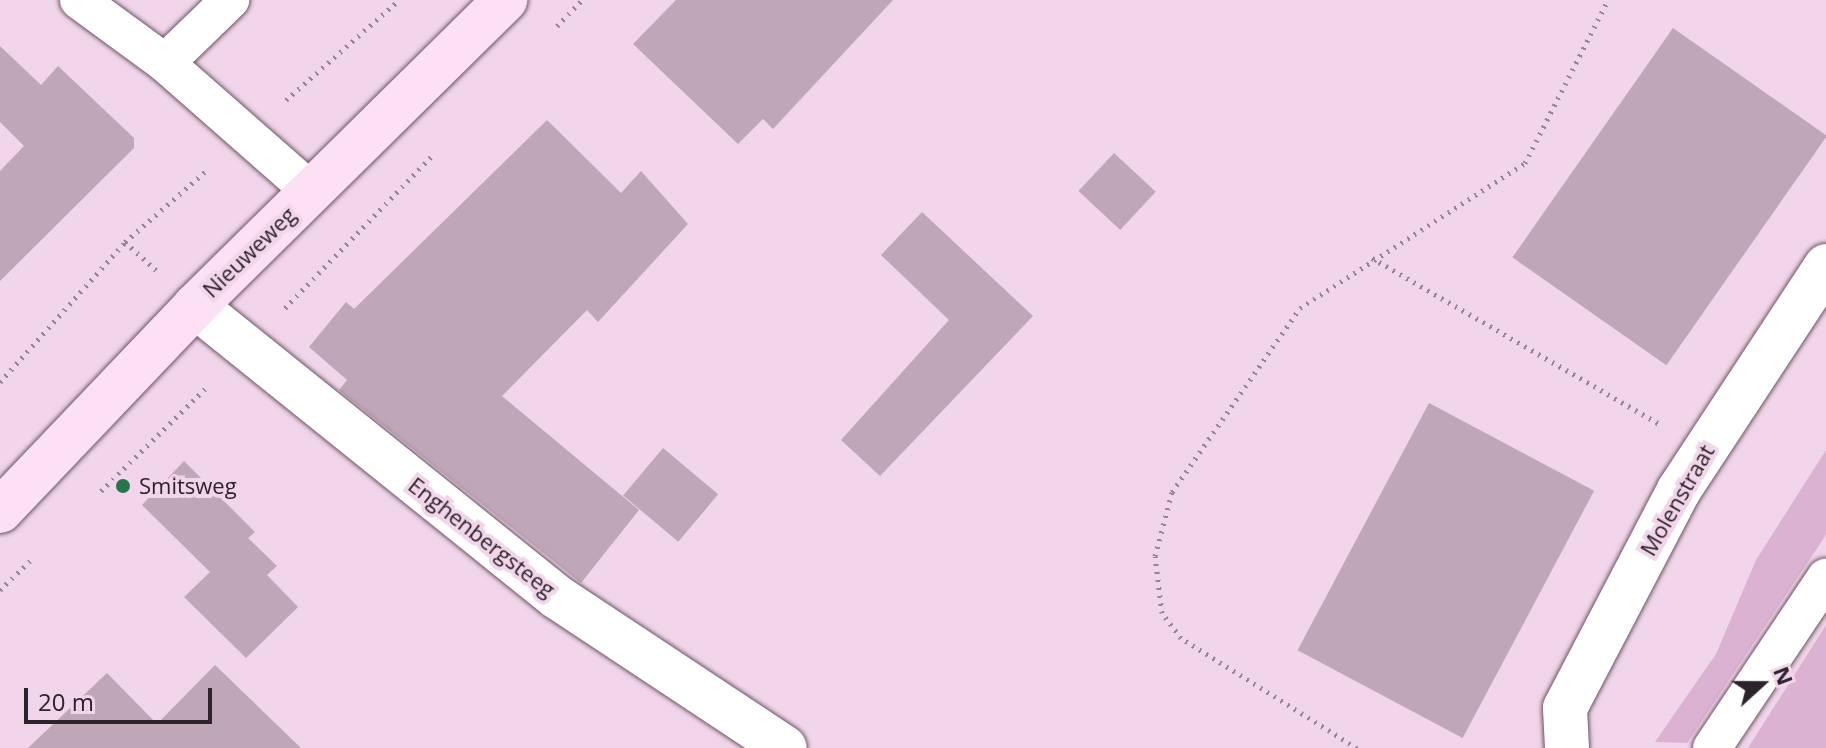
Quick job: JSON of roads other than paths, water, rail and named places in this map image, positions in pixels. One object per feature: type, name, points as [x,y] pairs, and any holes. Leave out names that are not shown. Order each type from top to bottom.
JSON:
[{"type":"street","name":"Nieuweweg","points":[[0,511],[195,306],[505,0]]},
{"type":"street","name":"Molenstraat","points":[[1567,748],[1565,708],[1704,450],[1826,266]]},
{"type":"street","name":"Enghenbergsteeg","points":[[195,306],[245,351],[557,597],[785,748]]},
{"type":"lane","points":[[79,0],[165,63],[312,192]]},
{"type":"lane","points":[[165,63],[230,0]]},
{"type":"lane","points":[[1712,748],[1826,578]]},
{"type":"place","name":"Smitsweg","points":[[123,486]]}]
